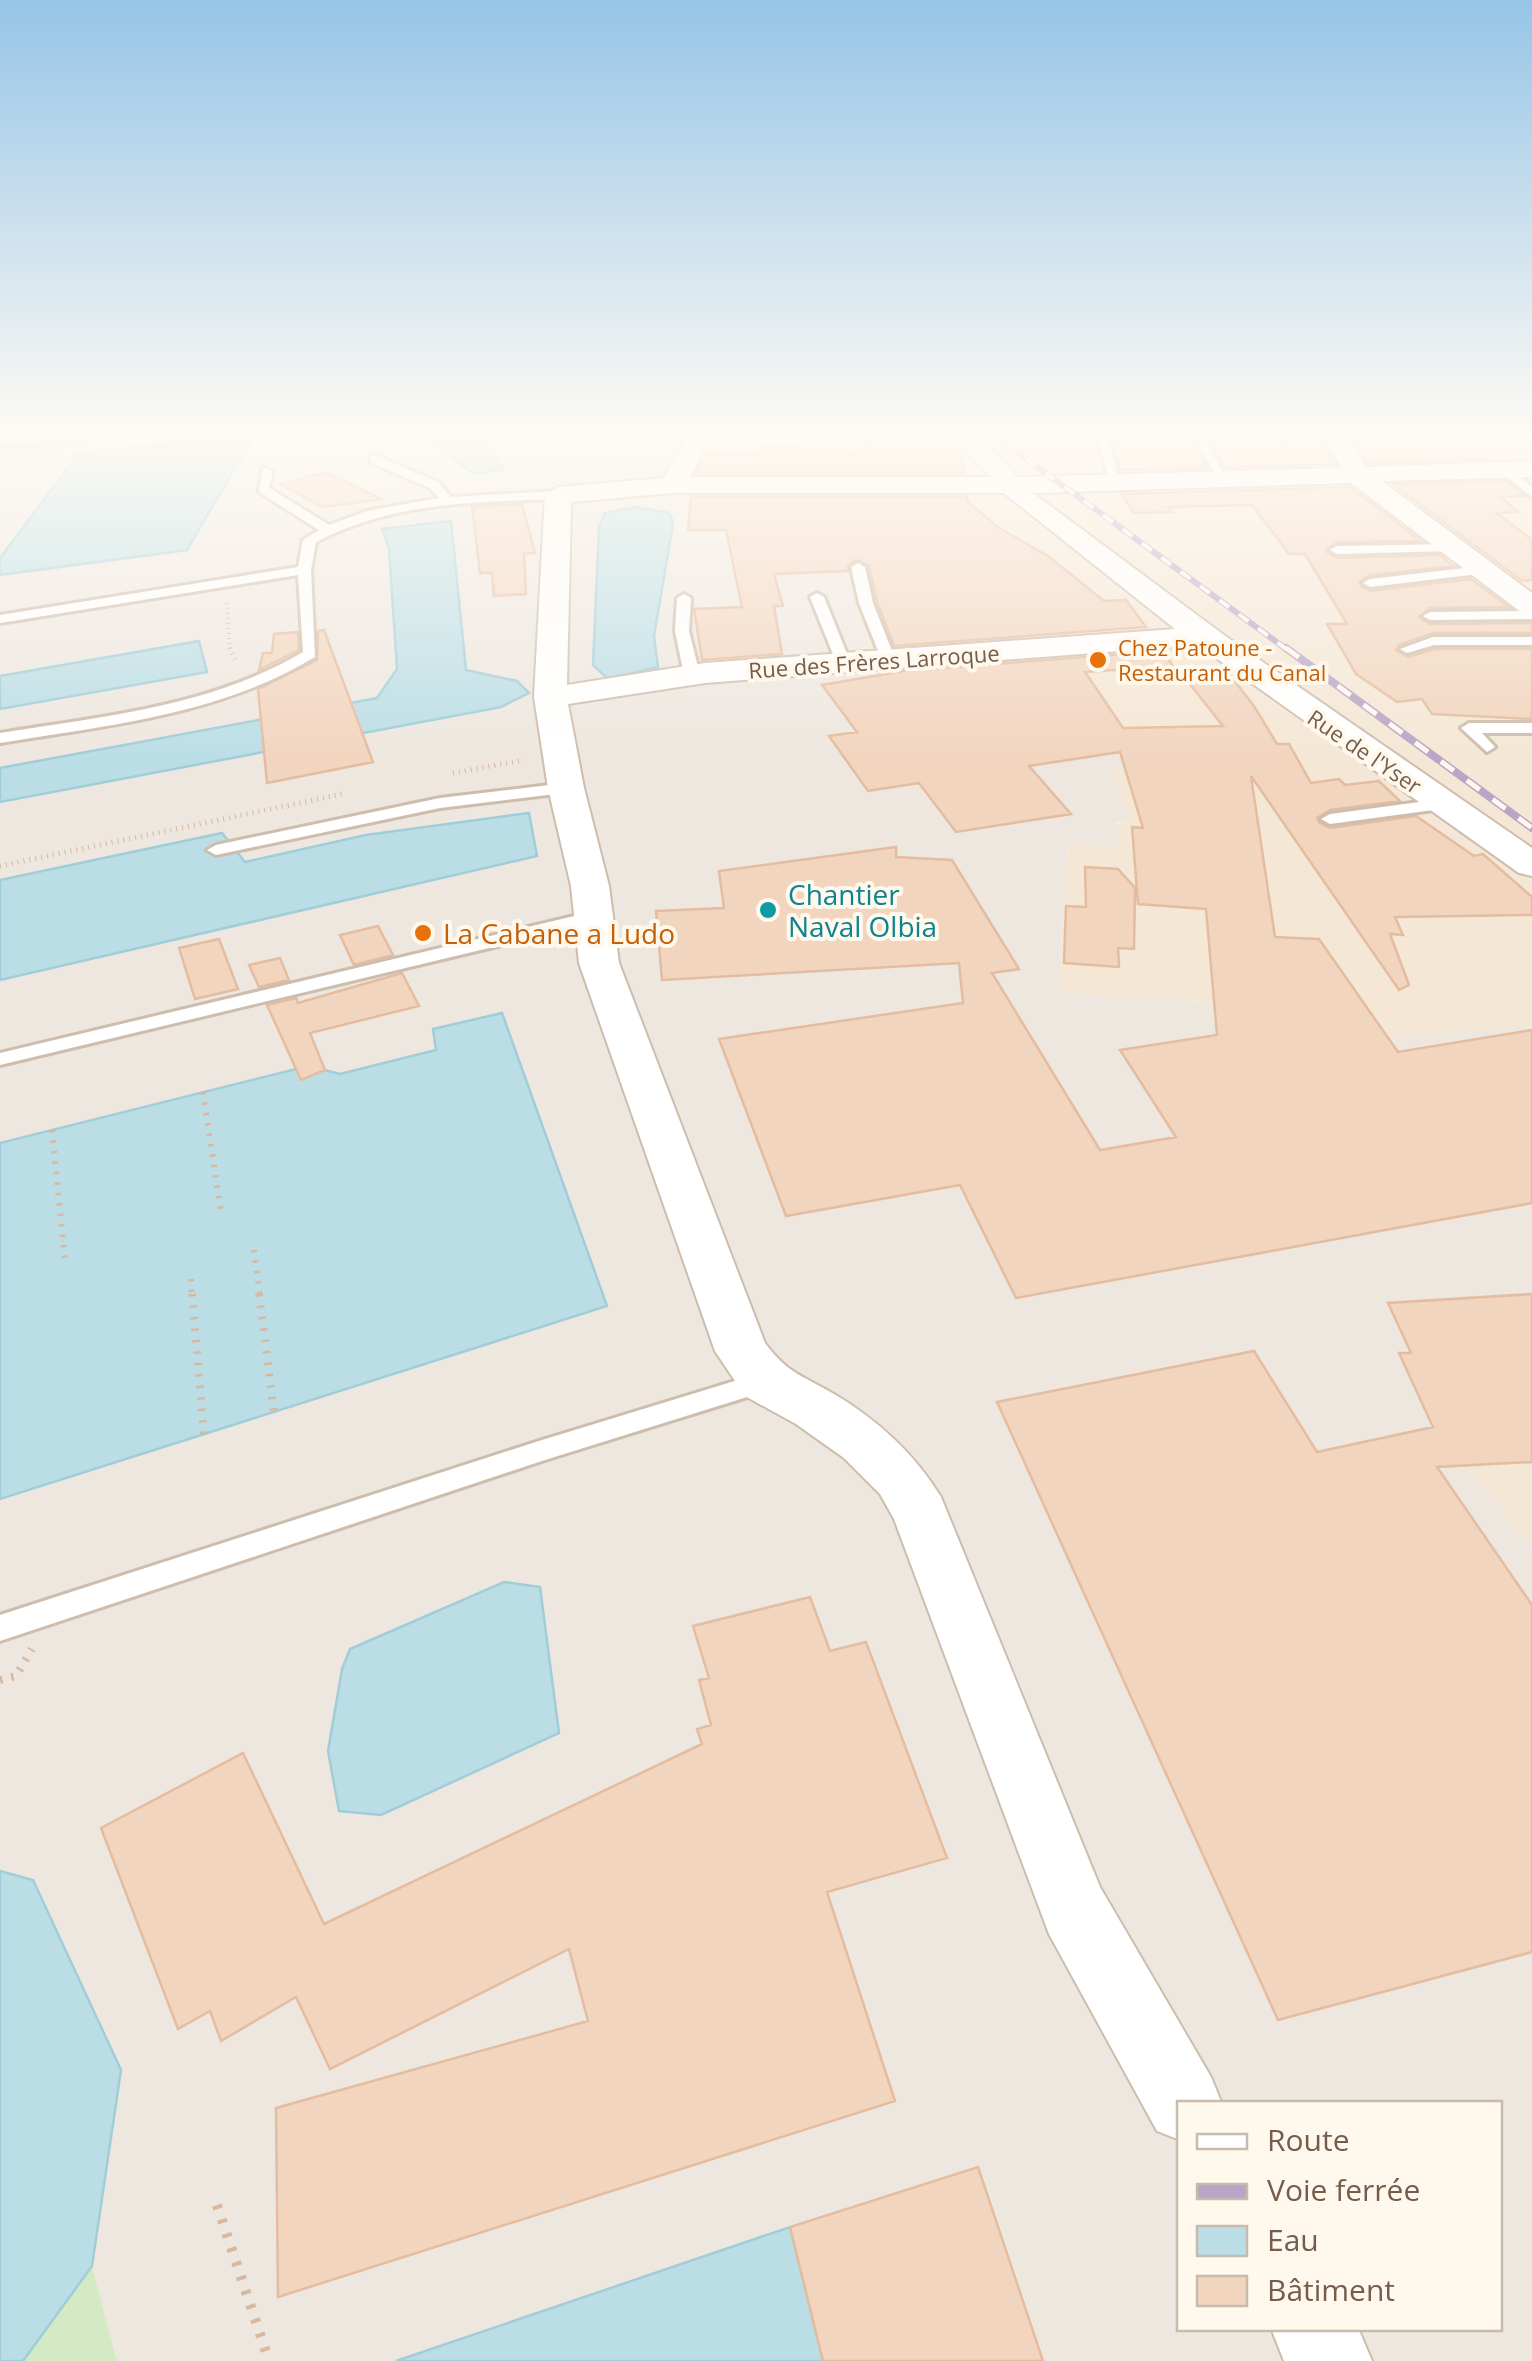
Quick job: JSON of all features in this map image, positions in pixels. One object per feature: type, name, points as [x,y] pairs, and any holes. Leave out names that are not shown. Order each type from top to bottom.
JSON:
[{"type":"street","points":[[556,540],[550,697],[566,788],[590,886],[599,963],[741,1351],[764,1382],[815,1409],[864,1443],[907,1490],[921,1514],[1074,1909],[1182,2101]]},
{"type":"street","name":"Rue de l'Yser","points":[[1077,540],[1200,636],[1532,865]]},
{"type":"street","points":[[1443,540],[1532,611]]},
{"type":"street","name":"Rue des Frères Larroque","points":[[550,697],[692,675],[1200,636]]},
{"type":"street","points":[[1314,2331],[1330,2361]]},
{"type":"lane","points":[[0,738],[208,700],[284,672],[310,654],[304,570],[310,540]]},
{"type":"lane","points":[[1337,550],[1452,547]]},
{"type":"lane","points":[[858,566],[866,603],[889,661]]},
{"type":"lane","points":[[0,619],[304,570]]},
{"type":"lane","points":[[1370,584],[1482,570]]},
{"type":"lane","points":[[817,597],[844,664]]},
{"type":"lane","points":[[684,598],[682,631],[692,675]]},
{"type":"lane","points":[[1430,616],[1532,611]]},
{"type":"lane","points":[[1407,648],[1433,641],[1532,641]]},
{"type":"lane","points":[[1487,747],[1469,728],[1532,728]]},
{"type":"lane","points":[[216,850],[440,802],[566,788]]},
{"type":"lane","points":[[1330,819],[1442,804]]},
{"type":"lane","points":[[0,1058],[592,918]]},
{"type":"lane","points":[[0,1628],[542,1450],[764,1382]]},
{"type":"path","points":[[227,581],[228,650],[252,684]]},
{"type":"path","points":[[203,1092],[221,1212]]},
{"type":"path","points":[[52,1130],[64,1260]]},
{"type":"path","points":[[254,1250],[274,1412]]},
{"type":"path","points":[[191,1279],[204,1434]]},
{"type":"path","points":[[216,2204],[269,2361]]},
{"type":"shaded area","points":[[0,540],[386,540],[389,548],[397,669],[377,698],[0,768],[0,709],[206,672],[199,642],[0,676]]},
{"type":"shaded area","points":[[453,540],[837,540],[872,663],[1045,654],[1165,772],[1112,770],[1130,820],[1115,823],[1121,846],[1068,844],[1058,993],[1334,1010],[1340,1043],[1532,1026],[1532,1462],[1466,1466],[1532,1548],[1532,2361],[117,2361],[92,2266],[121,2070],[33,1880],[0,1871],[0,980],[537,856],[366,835],[245,862],[222,833],[0,880],[0,802],[501,707],[517,681],[466,670]]},
{"type":"shaded area","points":[[702,540],[1532,540],[1532,1026],[1340,1044],[1333,1010],[1058,993],[1068,844],[1129,819],[1112,770],[1163,772],[872,663]]},
{"type":"shaded area","points":[[1532,1462],[1532,1548],[1465,1465]]},
{"type":"green space","points":[[92,2266],[117,2361],[23,2361]]},
{"type":"water","points":[[13,540],[193,540],[187,550],[0,575],[0,558]]},
{"type":"water","points":[[386,540],[453,540],[466,670],[517,681],[529,693],[501,707],[0,802],[0,768],[377,698],[397,669]]},
{"type":"water","points":[[598,540],[670,540],[654,636],[658,667],[608,679],[593,665]]},
{"type":"water","points":[[199,641],[207,672],[0,709],[0,676]]},
{"type":"water","points":[[529,813],[537,856],[0,980],[0,880],[222,833],[245,862],[366,835]]},
{"type":"water","points":[[502,1013],[607,1306],[0,1499],[0,1143],[308,1066],[340,1074],[436,1050],[433,1029]]},
{"type":"water","points":[[504,1582],[540,1587],[559,1733],[381,1815],[339,1811],[328,1751],[342,1669],[350,1649]]},
{"type":"water","points":[[0,1871],[33,1880],[121,2070],[92,2266],[23,2361],[0,2361]]},
{"type":"water","points":[[790,2227],[823,2361],[396,2361]]},
{"type":"building","points":[[476,540],[532,540],[535,553],[524,554],[526,594],[494,596],[492,573],[480,573]]},
{"type":"building","points":[[728,540],[1020,540],[1048,556],[1104,601],[1126,600],[1146,627],[894,646],[877,602],[869,566],[856,560],[848,565],[848,571],[774,574],[783,606],[774,606],[782,654],[702,660],[694,609],[742,607]]},
{"type":"building","points":[[1279,540],[1420,540],[1337,542],[1326,549],[1337,558],[1440,555],[1453,566],[1370,575],[1359,582],[1370,591],[1471,579],[1509,607],[1430,608],[1419,617],[1430,624],[1532,623],[1532,633],[1433,633],[1399,645],[1396,650],[1408,657],[1435,649],[1532,649],[1532,719],[1432,714],[1422,699],[1397,702],[1356,674],[1327,624],[1347,624],[1305,554],[1289,554]]},
{"type":"building","points":[[1468,540],[1532,540],[1532,580],[1522,581]]},
{"type":"building","points":[[324,630],[373,762],[267,783],[258,689],[317,660],[318,631]]},
{"type":"building","points":[[298,632],[299,650],[259,670],[263,653],[272,653],[274,634]]},
{"type":"building","points":[[1163,651],[1173,666],[1085,672],[1123,728],[1223,726],[1182,674],[1226,670],[1277,744],[1289,744],[1311,783],[1339,779],[1345,785],[1379,781],[1400,801],[1330,810],[1317,818],[1319,822],[1330,828],[1416,816],[1474,856],[1483,854],[1532,897],[1532,915],[1395,917],[1403,935],[1390,934],[1409,985],[1399,990],[1251,776],[1275,937],[1319,939],[1398,1052],[1532,1030],[1532,1203],[1016,1298],[960,1185],[786,1216],[719,1039],[963,1003],[959,963],[662,980],[656,911],[724,908],[719,871],[896,847],[896,857],[952,860],[1019,969],[992,973],[1100,1150],[1176,1137],[1120,1050],[1217,1035],[1206,909],[1138,904],[1132,827],[1143,828],[1120,752],[1029,766],[1071,814],[956,832],[919,783],[868,791],[829,736],[857,732],[822,685],[904,671]]},
{"type":"building","points":[[1085,867],[1118,869],[1135,888],[1134,949],[1118,948],[1119,967],[1064,963],[1066,906],[1086,907]]},
{"type":"building","points":[[378,926],[393,955],[354,965],[340,935]]},
{"type":"building","points":[[219,939],[238,989],[195,999],[179,948]]},
{"type":"building","points":[[280,958],[289,980],[259,987],[249,965]]},
{"type":"building","points":[[402,973],[419,1006],[310,1033],[325,1070],[301,1080],[267,1005],[296,998],[298,1003]]},
{"type":"building","points":[[1532,1294],[1532,1462],[1437,1467],[1532,1605],[1532,1952],[1278,2020],[997,1402],[1254,1351],[1317,1452],[1433,1427],[1399,1353],[1411,1353],[1388,1303]]},
{"type":"building","points":[[810,1597],[830,1651],[866,1642],[947,1858],[827,1892],[895,2101],[278,2297],[276,2108],[588,2021],[569,1949],[330,2069],[296,1997],[221,2041],[210,2011],[178,2029],[101,1828],[243,1753],[324,1924],[702,1744],[697,1729],[711,1725],[699,1680],[709,1678],[693,1626]]},
{"type":"building","points":[[978,2167],[1043,2361],[823,2361],[790,2227]]},
{"type":"railway","points":[[1138,540],[1289,651]]},
{"type":"railway","points":[[1286,648],[1532,828]]},
{"type":"place","name":"Chez Patoune - Restaurant du Canal","points":[[1098,660]]},
{"type":"place","name":"Chantier Naval Olbia","points":[[768,910]]},
{"type":"place","name":"La Cabane a Ludo","points":[[423,933]]}]
